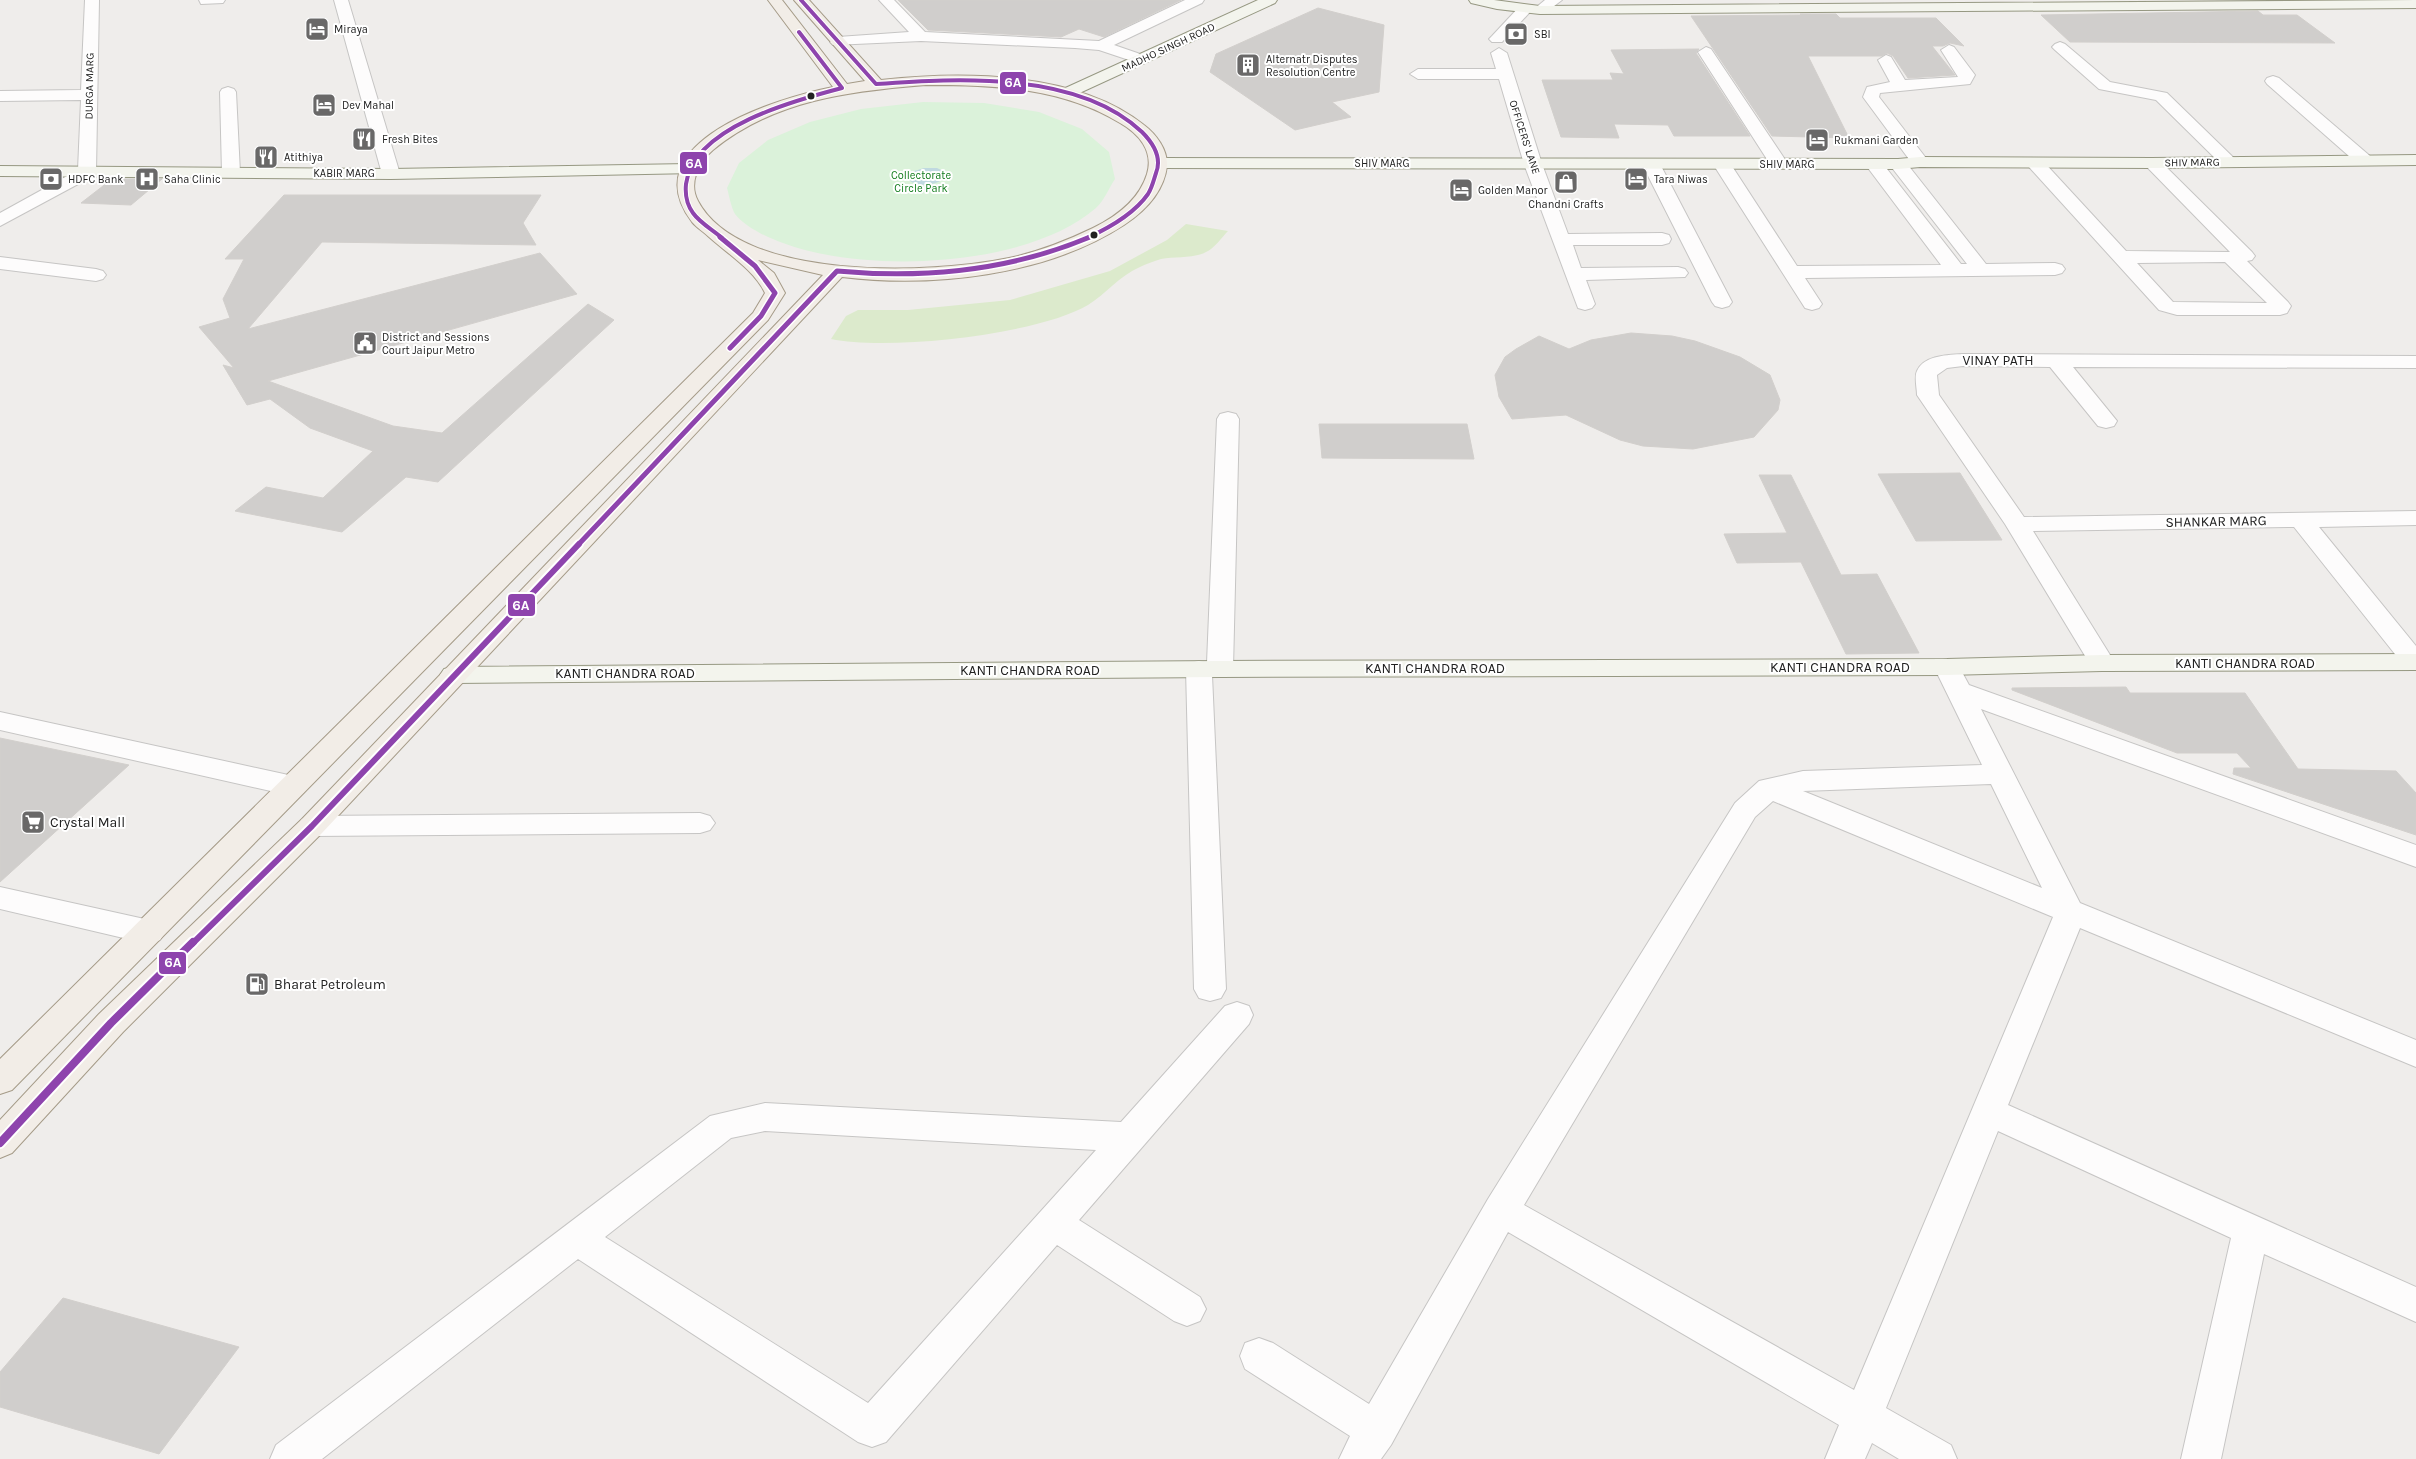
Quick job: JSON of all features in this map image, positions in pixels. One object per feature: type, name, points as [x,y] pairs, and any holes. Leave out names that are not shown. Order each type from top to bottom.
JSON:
[{"type":"main road","points":[[774,0],[842,88]]},
{"type":"main road","points":[[802,0],[876,84]]},
{"type":"main road","points":[[0,1080],[761,316],[775,294],[767,277],[720,238],[691,212],[684,189],[689,170],[703,150],[734,127],[775,108],[842,88],[926,80],[983,80],[1028,85],[1066,93],[1106,107],[1137,126],[1151,142],[1159,163],[1151,190],[1129,215],[1088,238],[1038,256],[986,268],[908,275],[836,271],[756,255],[720,238]]},
{"type":"main road","points":[[0,1143],[111,1024],[312,826],[836,271]]},
{"type":"street","name":"DURGA MARG","points":[[87,172],[92,0]]},
{"type":"street","points":[[341,0],[391,174]]},
{"type":"street","points":[[886,0],[921,36]]},
{"type":"street","points":[[1101,46],[1197,0]]},
{"type":"street","name":"MADHO SINGH ROAD","points":[[1066,93],[1270,0]]},
{"type":"street","points":[[1476,0],[1533,10],[2392,2],[2416,4]]},
{"type":"street","points":[[1533,10],[1555,0]]},
{"type":"street","points":[[2392,2],[2416,18]]},
{"type":"street","name":"OFFICERS' LANE","points":[[1533,10],[1498,46],[1533,164],[1585,304]]},
{"type":"street","points":[[838,42],[921,36],[1101,46],[1142,59]]},
{"type":"street","points":[[2060,47],[2105,86],[2161,96],[2228,162]]},
{"type":"street","points":[[1920,162],[1871,97],[1874,90],[1900,85],[1964,81],[1968,75],[1949,50]]},
{"type":"street","points":[[1706,52],[1780,164]]},
{"type":"street","points":[[1886,60],[1900,85]]},
{"type":"street","points":[[1418,74],[1505,74]]},
{"type":"street","points":[[2273,82],[2364,160]]},
{"type":"street","points":[[228,92],[231,173]]},
{"type":"street","points":[[0,96],[89,96]]},
{"type":"street","name":"SHIV MARG","points":[[1159,163],[1898,164],[1920,162],[2152,163],[2416,160]]},
{"type":"street","points":[[2035,163],[2121,257],[2166,306],[2171,308],[2280,309],[2281,306],[2233,258],[2121,257]]},
{"type":"street","points":[[2152,163],[2245,256]]},
{"type":"street","points":[[1651,164],[1722,302]]},
{"type":"street","points":[[1722,164],[1812,304]]},
{"type":"street","points":[[1874,164],[1955,270]]},
{"type":"street","points":[[1898,164],[1981,270]]},
{"type":"street","name":"KABIR MARG","points":[[0,171],[391,174],[689,170]]},
{"type":"street","points":[[0,220],[87,172]]},
{"type":"street","points":[[1561,240],[1662,239]]},
{"type":"street","points":[[0,263],[96,275]]},
{"type":"street","points":[[1791,272],[2055,269]]},
{"type":"street","points":[[1574,274],[1678,273]]},
{"type":"street","name":"VINAY PATH","points":[[2102,663],[2017,524],[1928,395],[1926,373],[1941,362],[1963,360],[2416,362]]},
{"type":"street","points":[[2056,360],[2106,421]]},
{"type":"street","points":[[1210,989],[1209,669],[1228,419]]},
{"type":"street","name":"SHANKAR MARG","points":[[2017,524],[2416,518]]},
{"type":"street","points":[[2301,520],[2416,662]]},
{"type":"street","name":"KANTI CHANDRA ROAD","points":[[453,675],[1209,669],[1953,679],[2102,663],[2416,662]]},
{"type":"street","points":[[1845,1459],[2070,914],[1953,679]]},
{"type":"street","points":[[1953,679],[2416,856]]},
{"type":"street","points":[[0,721],[293,786]]},
{"type":"street","points":[[1259,1356],[1368,1445],[1501,1210],[1745,810],[1769,788],[1803,781],[2001,774]]},
{"type":"street","points":[[1769,788],[2070,914],[2416,1054]]},
{"type":"street","points":[[312,826],[700,823]]},
{"type":"street","points":[[0,898],[149,932]]},
{"type":"street","points":[[576,1238],[872,1428],[1237,1014]]},
{"type":"street","points":[[1988,1112],[2416,1305]]},
{"type":"street","points":[[290,1459],[722,1126],[765,1117],[1128,1137]]},
{"type":"street","points":[[1501,1210],[1862,1418],[1938,1459]]},
{"type":"street","points":[[1053,1223],[1187,1309]]},
{"type":"street","points":[[2201,1459],[2251,1230]]},
{"type":"green space","name":"Collectorate Circle Park","points":[[923,102],[984,103],[1039,112],[1082,129],[1109,152],[1115,179],[1096,208],[1066,228],[1030,243],[988,254],[944,260],[900,261],[857,259],[817,253],[764,235],[751,228],[735,214],[727,188],[739,163],[768,140],[810,122],[861,109]]},
{"type":"green space","points":[[1186,224],[1228,231],[1218,243],[1201,254],[1161,259],[1132,271],[1088,305],[1065,316],[1034,325],[962,338],[888,343],[831,339],[846,316],[858,310],[908,310],[1010,300],[1110,271],[1167,240]]},
{"type":"water","points":[[924,168],[937,168],[945,172],[945,178],[936,183],[920,185],[906,178],[908,173]]},
{"type":"building","points":[[898,0],[1181,0],[1104,37],[1079,29],[1061,37],[928,30]]},
{"type":"building","points":[[1318,8],[1384,25],[1379,92],[1332,102],[1351,117],[1295,130],[1210,72],[1216,54]]},
{"type":"building","points":[[2258,11],[2263,15],[2297,15],[2335,43],[2070,42],[2041,15]]},
{"type":"building","points":[[1836,14],[1840,18],[1936,18],[1964,46],[1950,43],[1943,46],[1932,46],[1955,75],[1908,78],[1893,56],[1887,53],[1882,56],[1808,56],[1849,138],[1772,136],[1691,16]]},
{"type":"building","points":[[1699,49],[1696,53],[1750,136],[1674,136],[1668,125],[1614,124],[1619,138],[1561,137],[1542,80],[1613,80],[1610,73],[1624,74],[1611,50]]},
{"type":"building","points":[[112,179],[162,179],[131,205],[81,203]]},
{"type":"building","name":"District and Sessions Court Jaipur Metro","points":[[284,195],[541,195],[523,223],[536,245],[322,242],[248,329],[540,253],[577,294],[268,381],[393,426],[442,433],[588,304],[614,320],[438,482],[406,477],[342,532],[235,511],[266,487],[323,498],[373,451],[310,428],[270,399],[247,405],[223,365],[234,368],[199,327],[230,318],[223,299],[244,259],[225,259]]},
{"type":"building","points":[[1631,333],[1672,336],[1695,341],[1740,357],[1770,375],[1780,400],[1778,410],[1754,437],[1693,449],[1643,446],[1620,440],[1566,415],[1512,419],[1499,397],[1495,375],[1505,357],[1516,349],[1539,336],[1569,349],[1591,340]]},
{"type":"building","points":[[1319,424],[1467,424],[1474,459],[1322,458]]},
{"type":"building","points":[[1960,473],[2002,540],[1916,541],[1878,474]]},
{"type":"building","points":[[1759,475],[1791,475],[1841,575],[1877,574],[1919,653],[1846,654],[1801,562],[1737,563],[1724,534],[1787,533]]},
{"type":"building","points":[[2126,687],[2130,693],[2245,693],[2298,769],[2396,771],[2416,793],[2416,835],[2233,774],[2234,768],[2251,768],[2237,753],[2177,753],[2012,690],[2012,688]]},
{"type":"building","name":"Crystal Mall","points":[[0,738],[129,765],[0,882]]},
{"type":"building","points":[[63,1298],[239,1347],[159,1454],[0,1407],[0,1372]]},
{"type":"transit line","name":"6A","points":[[0,1143],[111,1023],[312,826],[837,271],[910,275],[935,274],[994,266],[1030,258],[1066,247],[1099,233],[1128,215],[1148,193],[1158,168],[1154,147],[1135,126],[1101,106],[1070,94],[1039,86],[1007,82],[941,80],[876,84],[801,0]]},
{"type":"transit line","name":"6A","points":[[730,348],[761,316],[775,293],[763,274],[755,266],[693,214],[685,193],[687,176],[695,160],[709,146],[743,122],[784,104],[842,88],[799,32]]},
{"type":"place","name":"Miraya","points":[[317,29]]},
{"type":"place","name":"SBI","points":[[1516,34]]},
{"type":"place","name":"Alternatr Disputes Resolution Centre","points":[[1248,65]]},
{"type":"place","name":"Dev Mahal","points":[[324,105]]},
{"type":"place","name":"Fresh Bites","points":[[364,139]]},
{"type":"place","name":"Rukmani Garden","points":[[1817,140]]},
{"type":"place","name":"Atithiya","points":[[266,157]]},
{"type":"place","name":"HDFC Bank","points":[[51,179]]},
{"type":"place","name":"Saha Clinic","points":[[147,179]]},
{"type":"place","name":"Tara Niwas","points":[[1636,179]]},
{"type":"place","name":"Chandni Crafts","points":[[1566,182]]},
{"type":"place","name":"Golden Manor","points":[[1461,190]]},
{"type":"place","name":"District and Sessions Court Jaipur Metro","points":[[365,343]]},
{"type":"place","name":"Crystal Mall","points":[[33,822]]},
{"type":"place","name":"Bharat Petroleum","points":[[257,984]]}]
